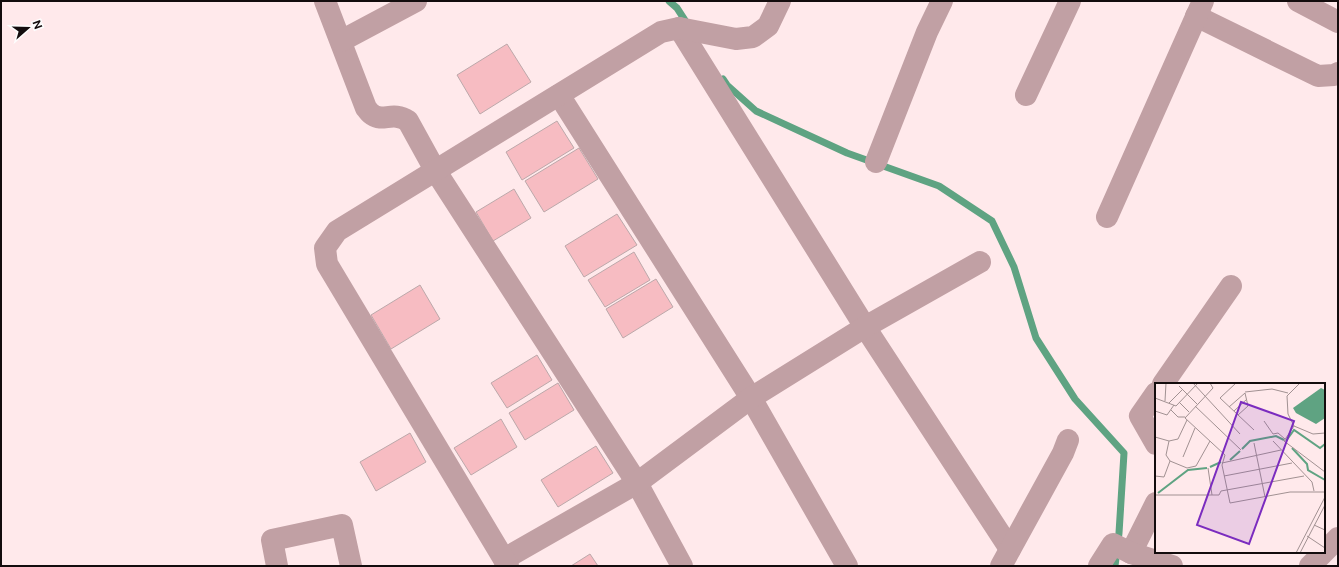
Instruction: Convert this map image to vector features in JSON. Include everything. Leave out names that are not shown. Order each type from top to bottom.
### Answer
[{"type":"street","points":[[325,1],[366,108],[373,115],[382,118],[401,116],[408,121],[435,170],[637,483],[682,566]]},
{"type":"street","points":[[341,41],[416,1]]},
{"type":"street","points":[[780,1],[768,26],[753,37],[736,38],[680,28],[661,32],[337,231],[325,248],[327,264],[506,563],[637,483],[751,398],[865,327],[980,262]]},
{"type":"street","points":[[876,162],[927,32],[942,1]]},
{"type":"street","points":[[1026,94],[1070,1]]},
{"type":"street","points":[[1298,1],[1338,22]]},
{"type":"street","points":[[1108,217],[1199,9],[1318,76],[1338,74]]},
{"type":"street","points":[[680,28],[1006,558]]},
{"type":"street","points":[[559,95],[751,398],[847,566]]},
{"type":"street","points":[[1164,383],[1231,286]]},
{"type":"street","points":[[1155,394],[1140,416],[1155,442]]},
{"type":"street","points":[[1006,558],[1063,453],[1068,440]]},
{"type":"street","points":[[1099,566],[1122,549],[1155,504]]},
{"type":"street","points":[[277,566],[272,540],[342,525],[351,566]]},
{"type":"street","points":[[1325,551],[1338,538]]},
{"type":"street","points":[[1122,549],[1172,566]]},
{"type":"street","points":[[1310,566],[1323,553]]},
{"type":"building","points":[[507,44],[531,82],[480,114],[457,75]]},
{"type":"building","points":[[557,121],[574,148],[522,180],[506,152]]},
{"type":"building","points":[[579,148],[598,179],[544,212],[525,181]]},
{"type":"building","points":[[514,189],[531,218],[493,241],[476,212]]},
{"type":"building","points":[[617,214],[637,245],[584,277],[565,246]]},
{"type":"building","points":[[634,252],[650,280],[605,307],[588,280]]},
{"type":"building","points":[[656,279],[673,307],[623,338],[606,309]]},
{"type":"building","points":[[420,285],[440,319],[391,349],[371,315]]},
{"type":"building","points":[[537,355],[552,380],[507,408],[491,383]]},
{"type":"building","points":[[558,383],[574,410],[525,440],[509,413]]},
{"type":"building","points":[[501,419],[517,447],[471,475],[454,448]]},
{"type":"building","points":[[410,433],[426,462],[376,491],[360,462]]},
{"type":"building","points":[[596,446],[613,473],[558,507],[541,480]]},
{"type":"building","points":[[590,554],[598,566],[571,566]]},
{"type":"waterway","points":[[669,1],[677,8],[688,25]]},
{"type":"waterway","points":[[723,79],[727,85],[756,111],[847,153],[939,186],[992,221],[1014,267],[1036,338],[1075,399],[1124,453],[1119,533],[1115,566]]}]
